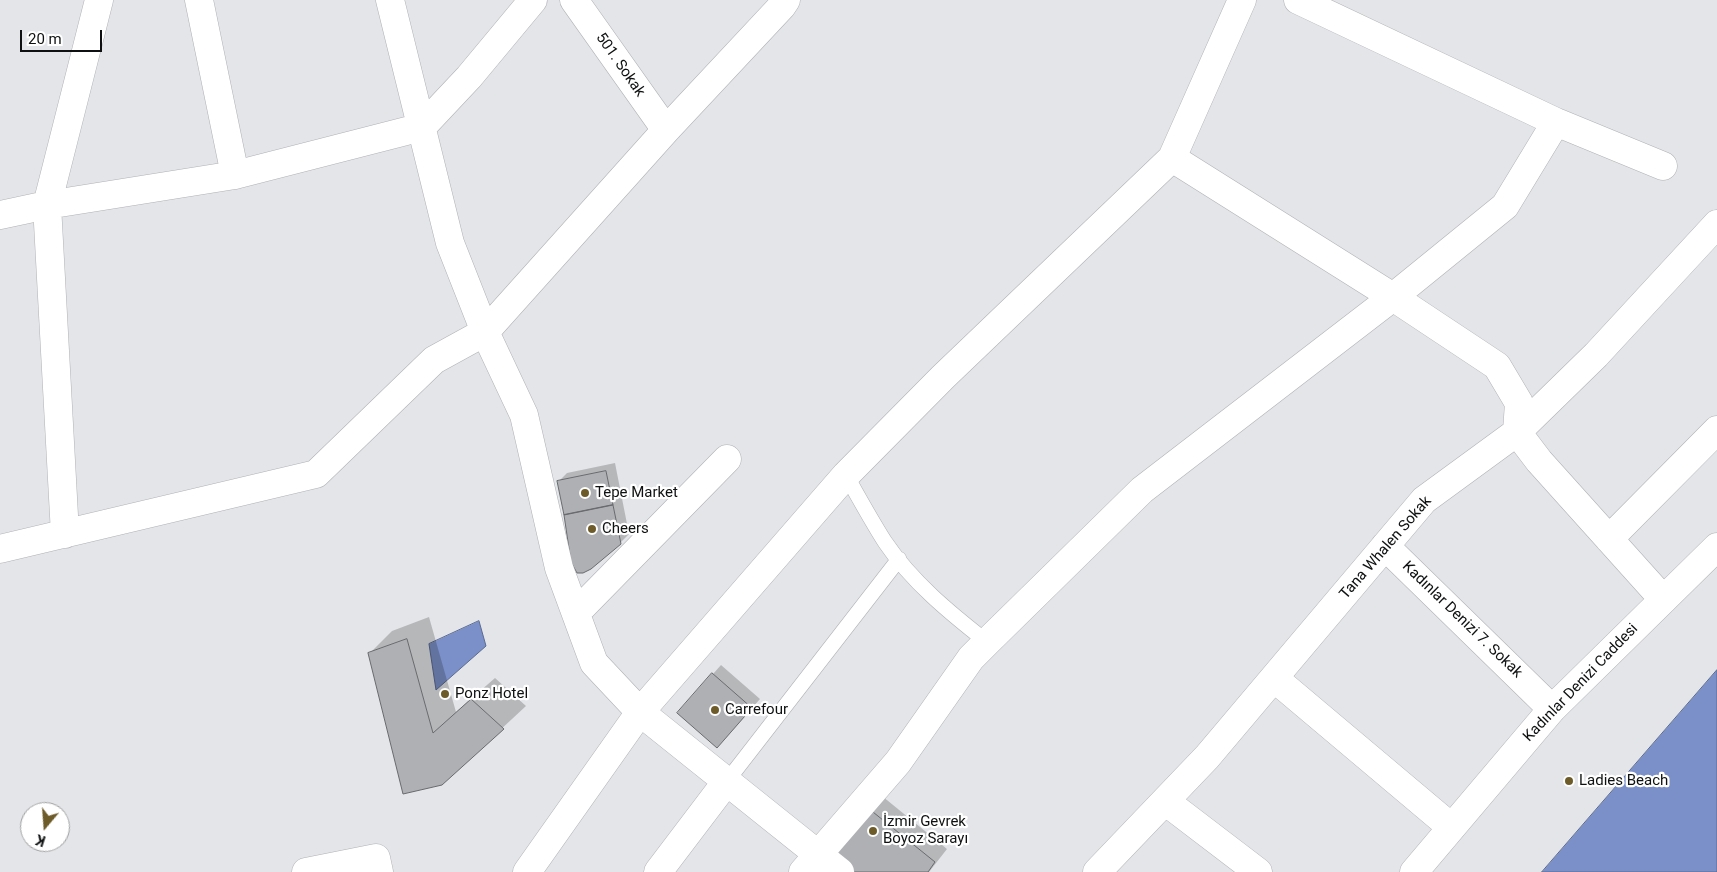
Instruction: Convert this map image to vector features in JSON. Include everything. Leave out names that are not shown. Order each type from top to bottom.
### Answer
[{"type":"street","points":[[65,534],[47,204],[99,0]]},
{"type":"street","points":[[199,0],[235,175]]},
{"type":"street","points":[[390,0],[450,242],[485,332],[524,415],[559,568],[594,663],[640,712],[727,782],[810,863],[840,872]]},
{"type":"street","points":[[0,215],[47,204],[235,175],[422,127],[469,77],[533,0]]},
{"type":"street","name":"501. Sokak","points":[[574,0],[666,130]]},
{"type":"street","points":[[527,872],[640,712],[846,475],[943,376],[1172,158],[1242,0]]},
{"type":"street","points":[[1298,0],[1556,122],[1663,166]]},
{"type":"street","points":[[0,550],[316,474],[434,360],[485,332],[782,2]]},
{"type":"street","points":[[810,863],[898,762],[971,658],[987,642],[1142,490],[1393,297],[1505,206],[1556,122]]},
{"type":"street","points":[[1172,158],[1393,297],[1497,366],[1519,403],[1517,432],[1539,461],[1663,599]]},
{"type":"street","name":"Tana Whalen Sokak","points":[[1097,872],[1207,757],[1424,500],[1517,432],[1596,355],[1717,224]]},
{"type":"street","points":[[1608,539],[1717,430]]},
{"type":"street","points":[[576,613],[727,459]]},
{"type":"street","name":"Kadınlar Denizi 7. Sokak","points":[[1385,546],[1545,702]]},
{"type":"street","name":"Kadınlar Denizi Caddesi","points":[[1414,872],[1445,822],[1545,702],[1663,599],[1717,547]]},
{"type":"street","points":[[1274,678],[1445,822]]},
{"type":"street","points":[[658,872],[727,782]]},
{"type":"street","points":[[1165,801],[1258,872]]},
{"type":"street","points":[[306,872],[376,858],[379,872]]},
{"type":"lane","points":[[846,475],[886,543],[899,559],[952,614],[987,642]]},
{"type":"lane","points":[[727,782],[899,559]]},
{"type":"water","points":[[479,621],[486,646],[436,690],[429,644]]},
{"type":"water","points":[[1717,670],[1717,872],[1542,872]]},
{"type":"building","name":"Tepe Market","points":[[606,471],[613,505],[564,515],[557,481]]},
{"type":"building","name":"Cheers","points":[[613,505],[621,544],[591,569],[583,573],[577,573],[571,562],[564,515]]},
{"type":"building","points":[[407,639],[433,733],[471,699],[504,729],[442,785],[403,794],[368,653]]},
{"type":"building","name":"Carrefour","points":[[712,673],[752,708],[717,748],[677,713]]},
{"type":"building","name":"İzmir Gevrek Boyoz Sarayı","points":[[868,808],[935,862],[928,872],[854,872],[831,853]]},
{"type":"place","name":"Tepe Market","points":[[585,493]]},
{"type":"place","name":"Cheers","points":[[592,529]]},
{"type":"place","name":"Ponz Hotel","points":[[445,694]]},
{"type":"place","name":"Carrefour","points":[[715,710]]},
{"type":"place","name":"Ladies Beach","points":[[1569,781]]},
{"type":"place","name":"İzmir Gevrek Boyoz Sarayı","points":[[873,831]]}]
